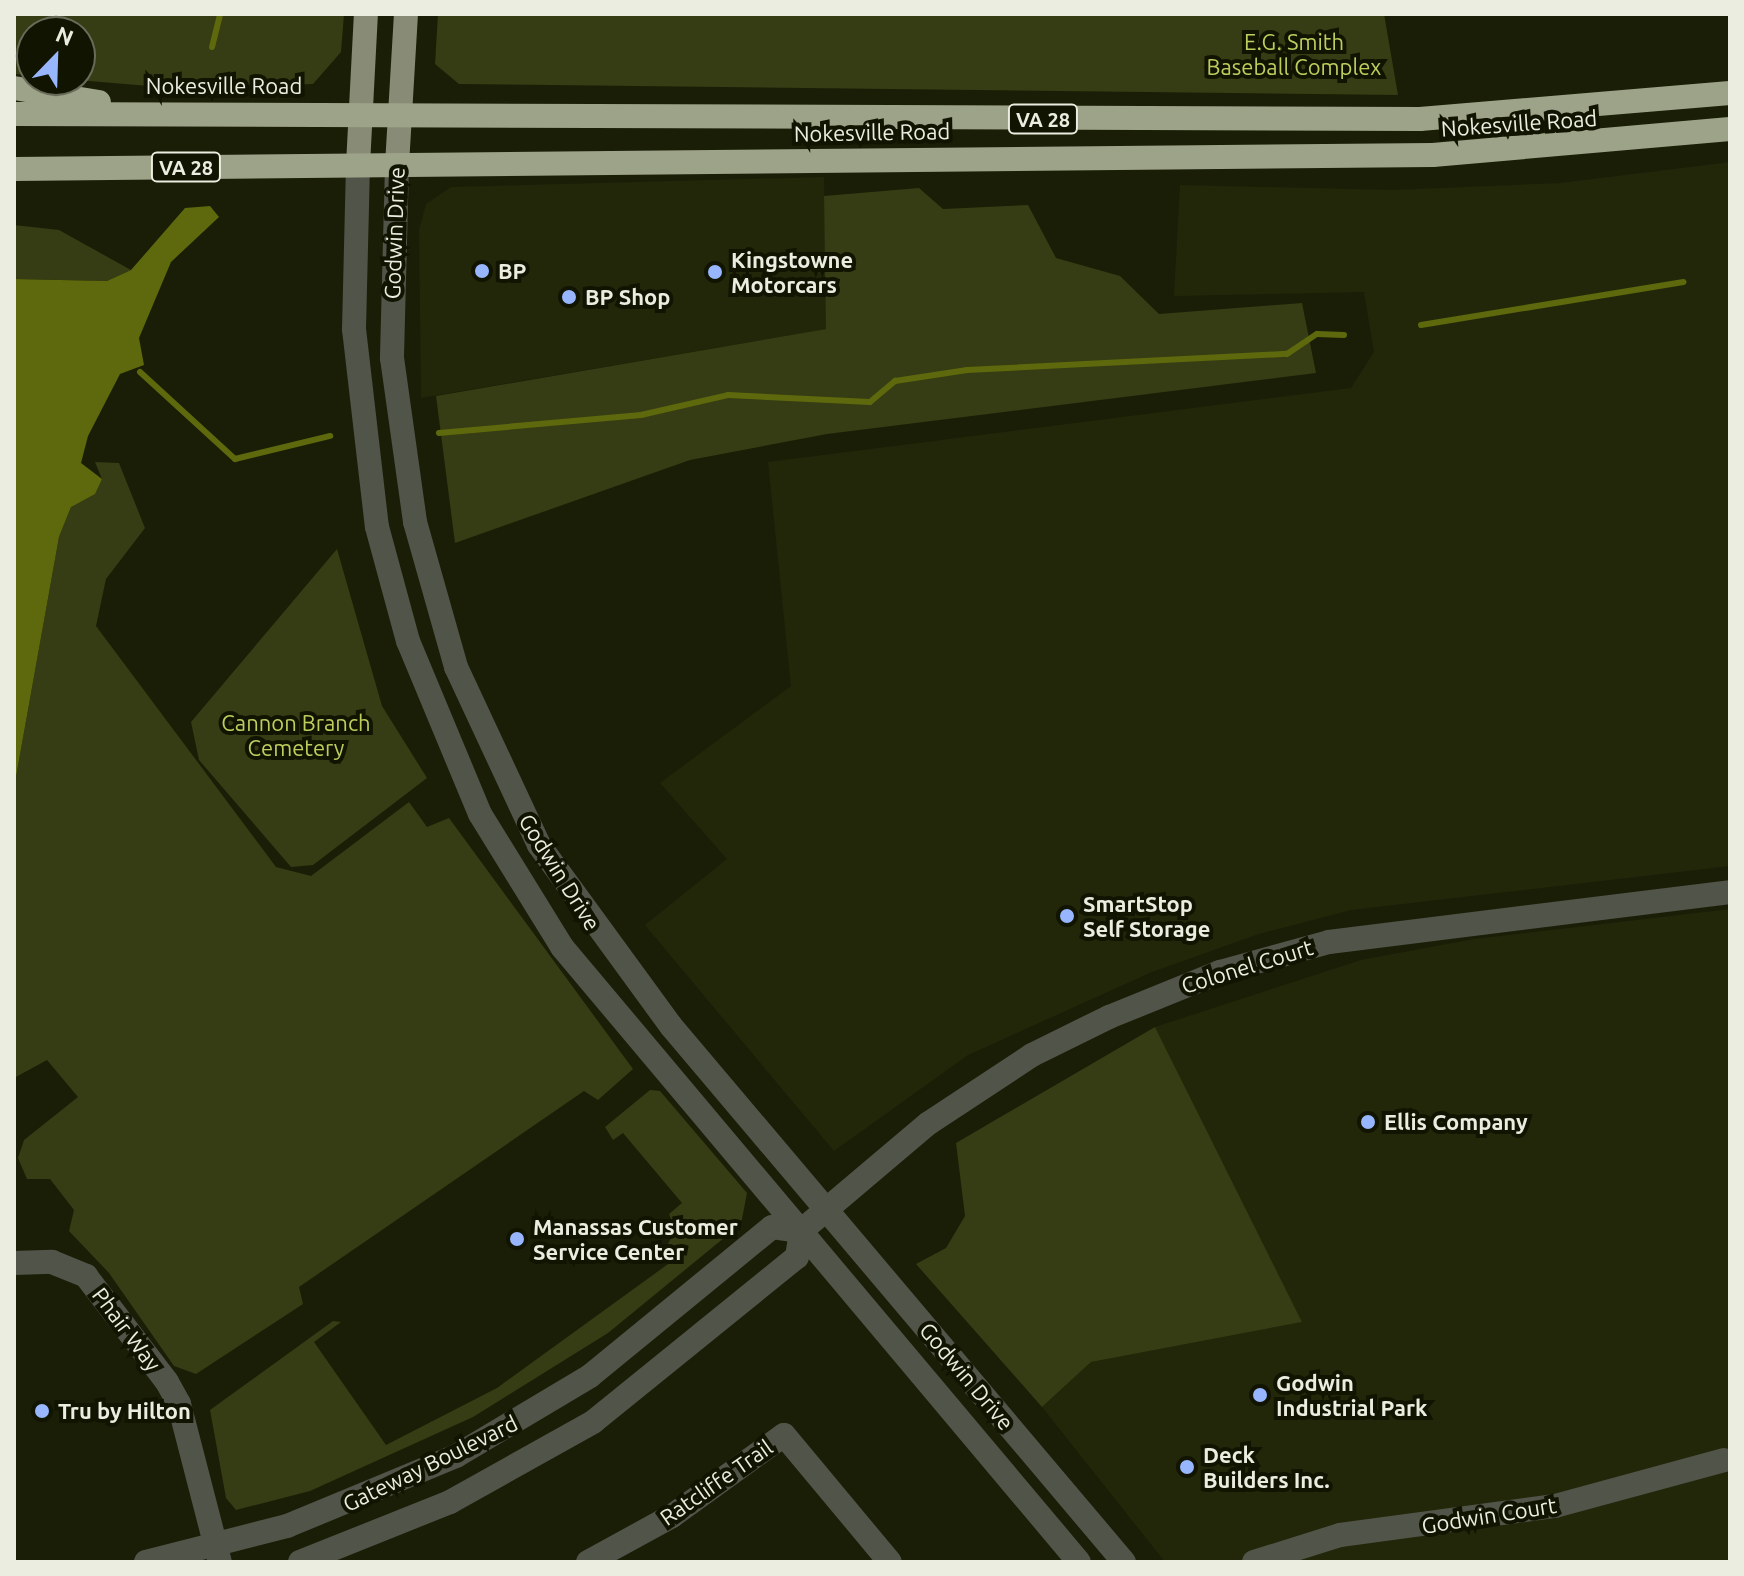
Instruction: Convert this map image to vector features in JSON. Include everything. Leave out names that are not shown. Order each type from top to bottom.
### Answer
[{"type":"highway","points":[[14,88],[156,112]]},
{"type":"highway","name":"Nokesville Road","points":[[14,114],[361,111],[1420,119],[1730,93]]},
{"type":"highway","name":"Nokesville Road","points":[[14,169],[1433,155],[1730,129]]},
{"type":"main road","name":"Godwin Drive","points":[[358,165],[366,14]]},
{"type":"main road","name":"Godwin Drive","points":[[397,165],[406,14]]},
{"type":"street","name":"Godwin Drive","points":[[358,165],[353,321],[367,469],[404,627],[450,755],[562,947],[1079,1562]]},
{"type":"street","name":"Godwin Drive","points":[[397,165],[391,287],[399,432],[431,590],[484,737],[539,845],[598,933],[1124,1562]]},
{"type":"street","points":[[450,755],[484,737]]},
{"type":"street","name":"Colonel Court","points":[[827,1209],[998,1075],[1109,1017],[1220,972],[1361,936],[1730,892]]},
{"type":"street","name":"Gateway Boulevard","points":[[300,1562],[450,1502],[593,1422],[797,1257],[801,1231],[827,1209]]},
{"type":"street","name":"Gateway Boulevard","points":[[146,1562],[217,1554],[364,1498],[456,1456],[590,1376],[772,1227],[801,1231]]},
{"type":"street","name":"Phair Way","points":[[14,1263],[52,1262],[86,1276],[167,1382],[179,1404],[217,1554]]},
{"type":"street","name":"Ratcliffe Trail","points":[[588,1562],[672,1516],[784,1435],[890,1562]]},
{"type":"street","name":"Godwin Court","points":[[1254,1562],[1340,1535],[1555,1506],[1724,1460]]},
{"type":"shaded area","points":[[1730,162],[1730,866],[1351,910],[1259,934],[1152,972],[968,1055],[834,1151],[645,925],[727,859],[660,783],[791,686],[768,462],[1351,388],[1374,352],[1364,292],[1174,296],[1180,185],[1392,190],[1561,183]]},
{"type":"shaded area","points":[[824,177],[827,329],[421,398],[419,230],[426,204],[451,187]]},
{"type":"shaded area","points":[[210,206],[219,217],[171,262],[139,338],[144,365],[120,374],[88,436],[81,463],[102,479],[95,494],[71,507],[59,537],[14,788],[14,279],[107,281],[131,270],[185,208]]},
{"type":"shaded area","points":[[1730,909],[1730,1562],[1165,1562],[1042,1407],[1091,1362],[1302,1322],[1155,1027],[1361,960],[1474,939]]},
{"type":"green space","points":[[14,14],[344,14],[341,52],[313,84],[173,88],[96,82],[96,16],[16,16],[14,74]]},
{"type":"green space","name":"E.G. Smith Baseball Complex","points":[[438,14],[1384,14],[1398,95],[459,84],[435,64]]},
{"type":"green space","points":[[919,188],[943,209],[1028,205],[1056,258],[1120,276],[1159,314],[1302,303],[1316,373],[827,434],[690,460],[455,543],[436,396],[826,329],[824,196]]},
{"type":"green space","points":[[14,225],[59,230],[131,270],[107,281],[14,279]]},
{"type":"green space","points":[[95,462],[119,463],[145,528],[106,579],[96,626],[276,867],[311,876],[409,802],[427,827],[449,818],[633,1069],[598,1100],[584,1091],[299,1287],[303,1304],[196,1374],[174,1366],[109,1273],[69,1231],[74,1210],[50,1179],[27,1179],[18,1158],[24,1140],[78,1097],[47,1060],[14,1078],[14,788],[59,537],[71,507],[102,479]]},
{"type":"green space","name":"Cannon Branch Cemetery","points":[[337,549],[382,706],[427,778],[313,865],[291,867],[199,760],[191,722]]},
{"type":"green space","points":[[1155,1027],[1302,1322],[1091,1362],[1042,1407],[916,1264],[946,1248],[965,1216],[956,1143]]},
{"type":"green space","points":[[650,1090],[660,1091],[747,1193],[741,1224],[608,1333],[473,1417],[310,1491],[236,1510],[226,1498],[210,1410],[333,1321],[341,1322],[314,1342],[386,1445],[497,1388],[675,1259],[666,1248],[675,1230],[669,1214],[682,1203],[623,1133],[613,1140],[605,1127]]},
{"type":"waterway","points":[[212,47],[220,14]]},
{"type":"waterway","points":[[1421,325],[1684,282]]},
{"type":"waterway","points":[[439,433],[641,415],[728,395],[870,402],[895,381],[967,370],[1287,354],[1317,334],[1344,335]]},
{"type":"waterway","points":[[140,372],[235,459],[330,436]]},
{"type":"place","name":"BP","points":[[482,271]]},
{"type":"place","name":"Kingstowne Motorcars","points":[[715,272]]},
{"type":"place","name":"BP Shop","points":[[569,297]]},
{"type":"place","name":"SmartStop Self Storage","points":[[1067,916]]},
{"type":"place","name":"Ellis Company","points":[[1368,1122]]},
{"type":"place","name":"Manassas Customer Service Center","points":[[517,1239]]},
{"type":"place","name":"Godwin Industrial Park","points":[[1260,1395]]},
{"type":"place","name":"Tru by Hilton","points":[[42,1411]]},
{"type":"place","name":"Deck Builders Inc.","points":[[1187,1467]]}]
